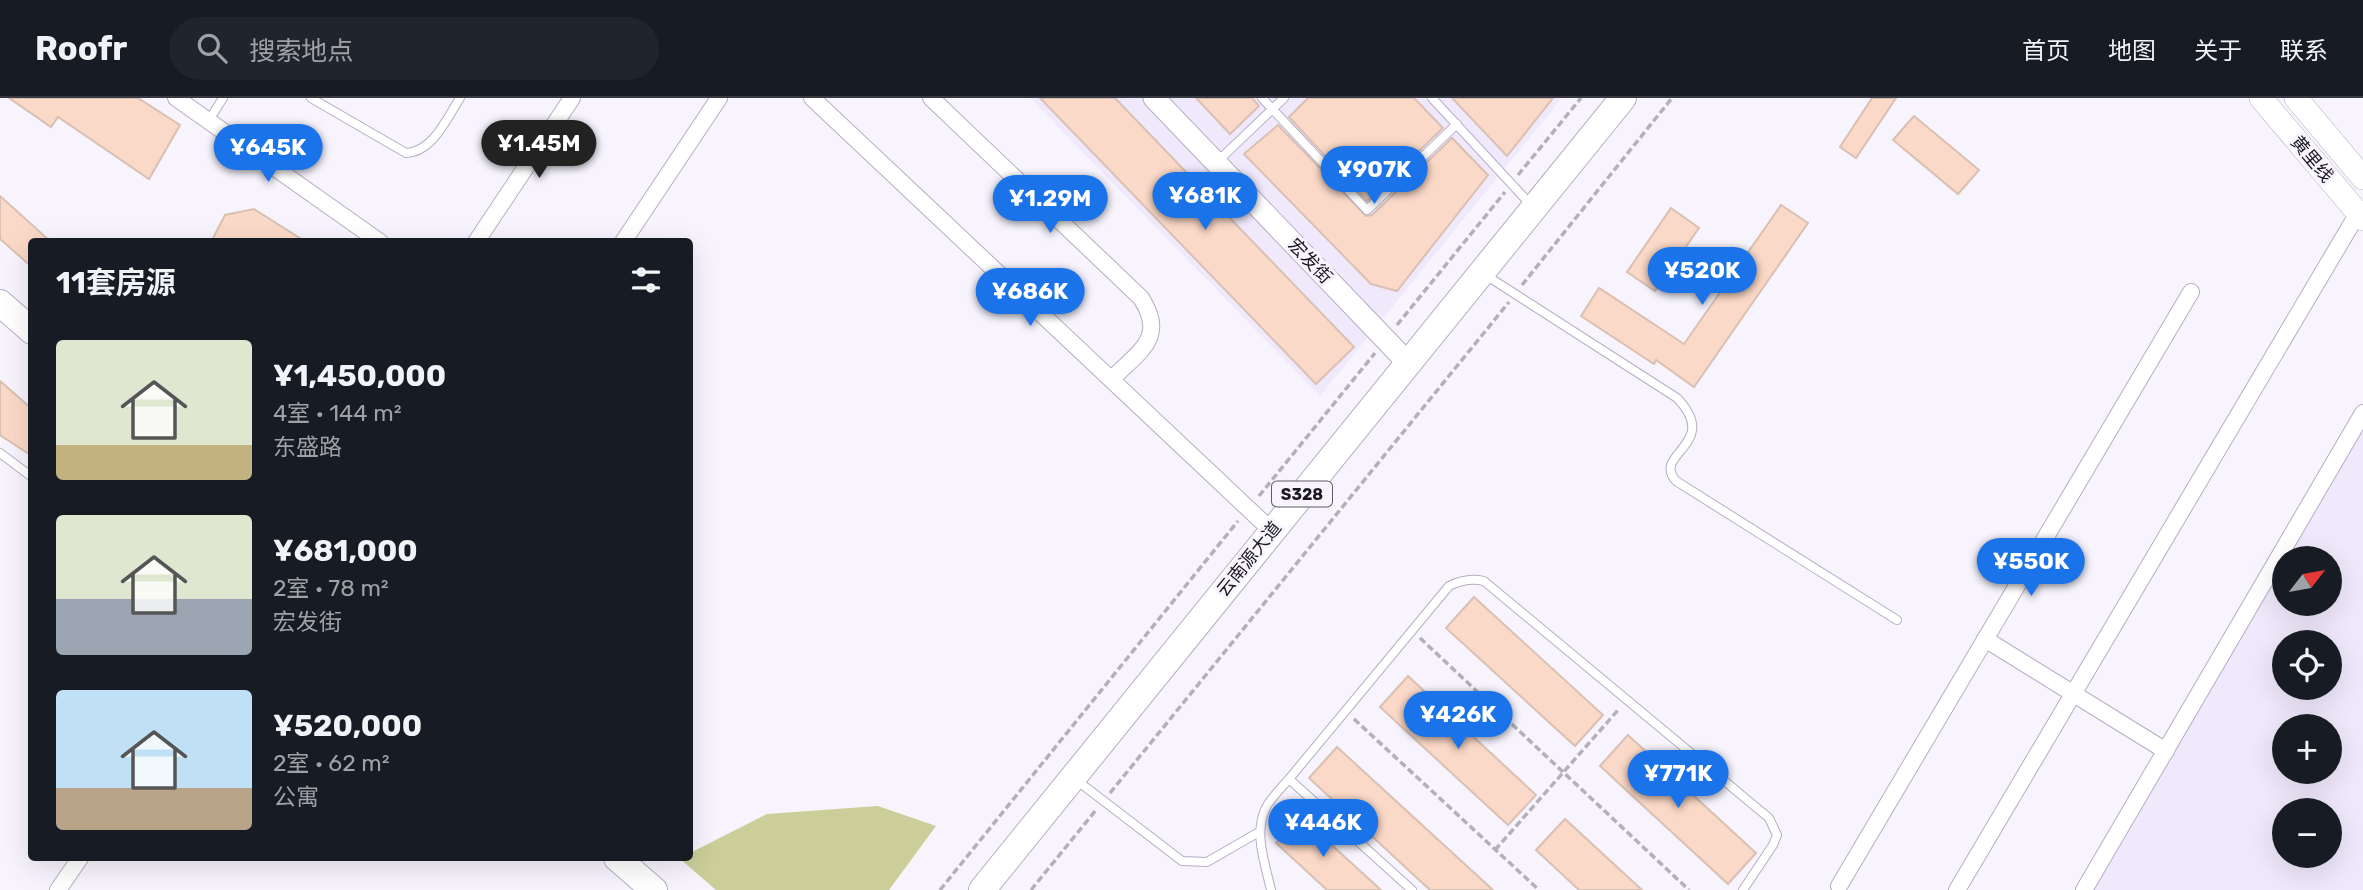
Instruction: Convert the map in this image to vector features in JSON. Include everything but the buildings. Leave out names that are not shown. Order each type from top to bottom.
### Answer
[{"type":"main road","name":"云南源大道","points":[[982,890],[1623,98]]},
{"type":"main road","name":"黄里线","points":[[2261,98],[2360,216]]},
{"type":"main road","name":"黄里线","points":[[2296,98],[2363,177]]},
{"type":"main road","points":[[0,303],[28,328]]},
{"type":"main road","points":[[620,861],[654,890]]},
{"type":"street","points":[[176,98],[374,238]]},
{"type":"street","points":[[479,238],[572,98]]},
{"type":"street","points":[[626,238],[719,98]]},
{"type":"street","points":[[812,98],[1272,531]]},
{"type":"street","points":[[931,98],[1141,298],[1150,311],[1153,326],[1150,339],[1111,379]]},
{"type":"street","name":"宏发街","points":[[1154,98],[1408,363]]},
{"type":"street","points":[[1957,890],[2360,216]]},
{"type":"street","points":[[1839,886],[2191,292]]},
{"type":"street","points":[[2084,890],[2363,413]]},
{"type":"street","points":[[1985,639],[2166,751]]},
{"type":"street","points":[[58,890],[78,861]]},
{"type":"lane","points":[[209,120],[223,98]]},
{"type":"lane","points":[[311,98],[406,153],[421,149],[429,143],[460,98]]},
{"type":"lane","points":[[1262,98],[1367,210],[1457,124]]},
{"type":"lane","points":[[1216,163],[1284,98]]},
{"type":"lane","points":[[1432,98],[1534,208]]},
{"type":"lane","points":[[1481,273],[1677,398],[1685,406],[1692,418],[1693,429],[1670,466],[1669,472],[1676,481],[1897,620]]},
{"type":"lane","points":[[0,453],[28,474]]},
{"type":"lane","points":[[1271,890],[1259,832],[1269,803],[1449,586],[1461,580],[1475,579],[1484,581],[1762,813],[1774,826],[1777,835],[1773,845],[1743,890]]},
{"type":"lane","points":[[1073,777],[1182,861],[1207,862],[1259,832]]},
{"type":"lane","points":[[1289,779],[1412,890]]},
{"type":"path","points":[[940,890],[1581,98]]},
{"type":"path","points":[[1031,890],[1672,98]]},
{"type":"path","points":[[1411,630],[1689,890]]},
{"type":"path","points":[[1495,850],[1627,700]]},
{"type":"path","points":[[1345,710],[1539,890]]},
{"type":"shaded area","points":[[1030,98],[1562,98],[1320,396]]},
{"type":"shaded area","points":[[2363,429],[2363,890],[2079,890],[2272,577],[2272,616],[2342,616],[2342,546],[2291,546]]},
{"type":"green space","points":[[878,806],[936,826],[889,890],[716,890],[682,861],[693,861],[693,851],[767,814]]}]
